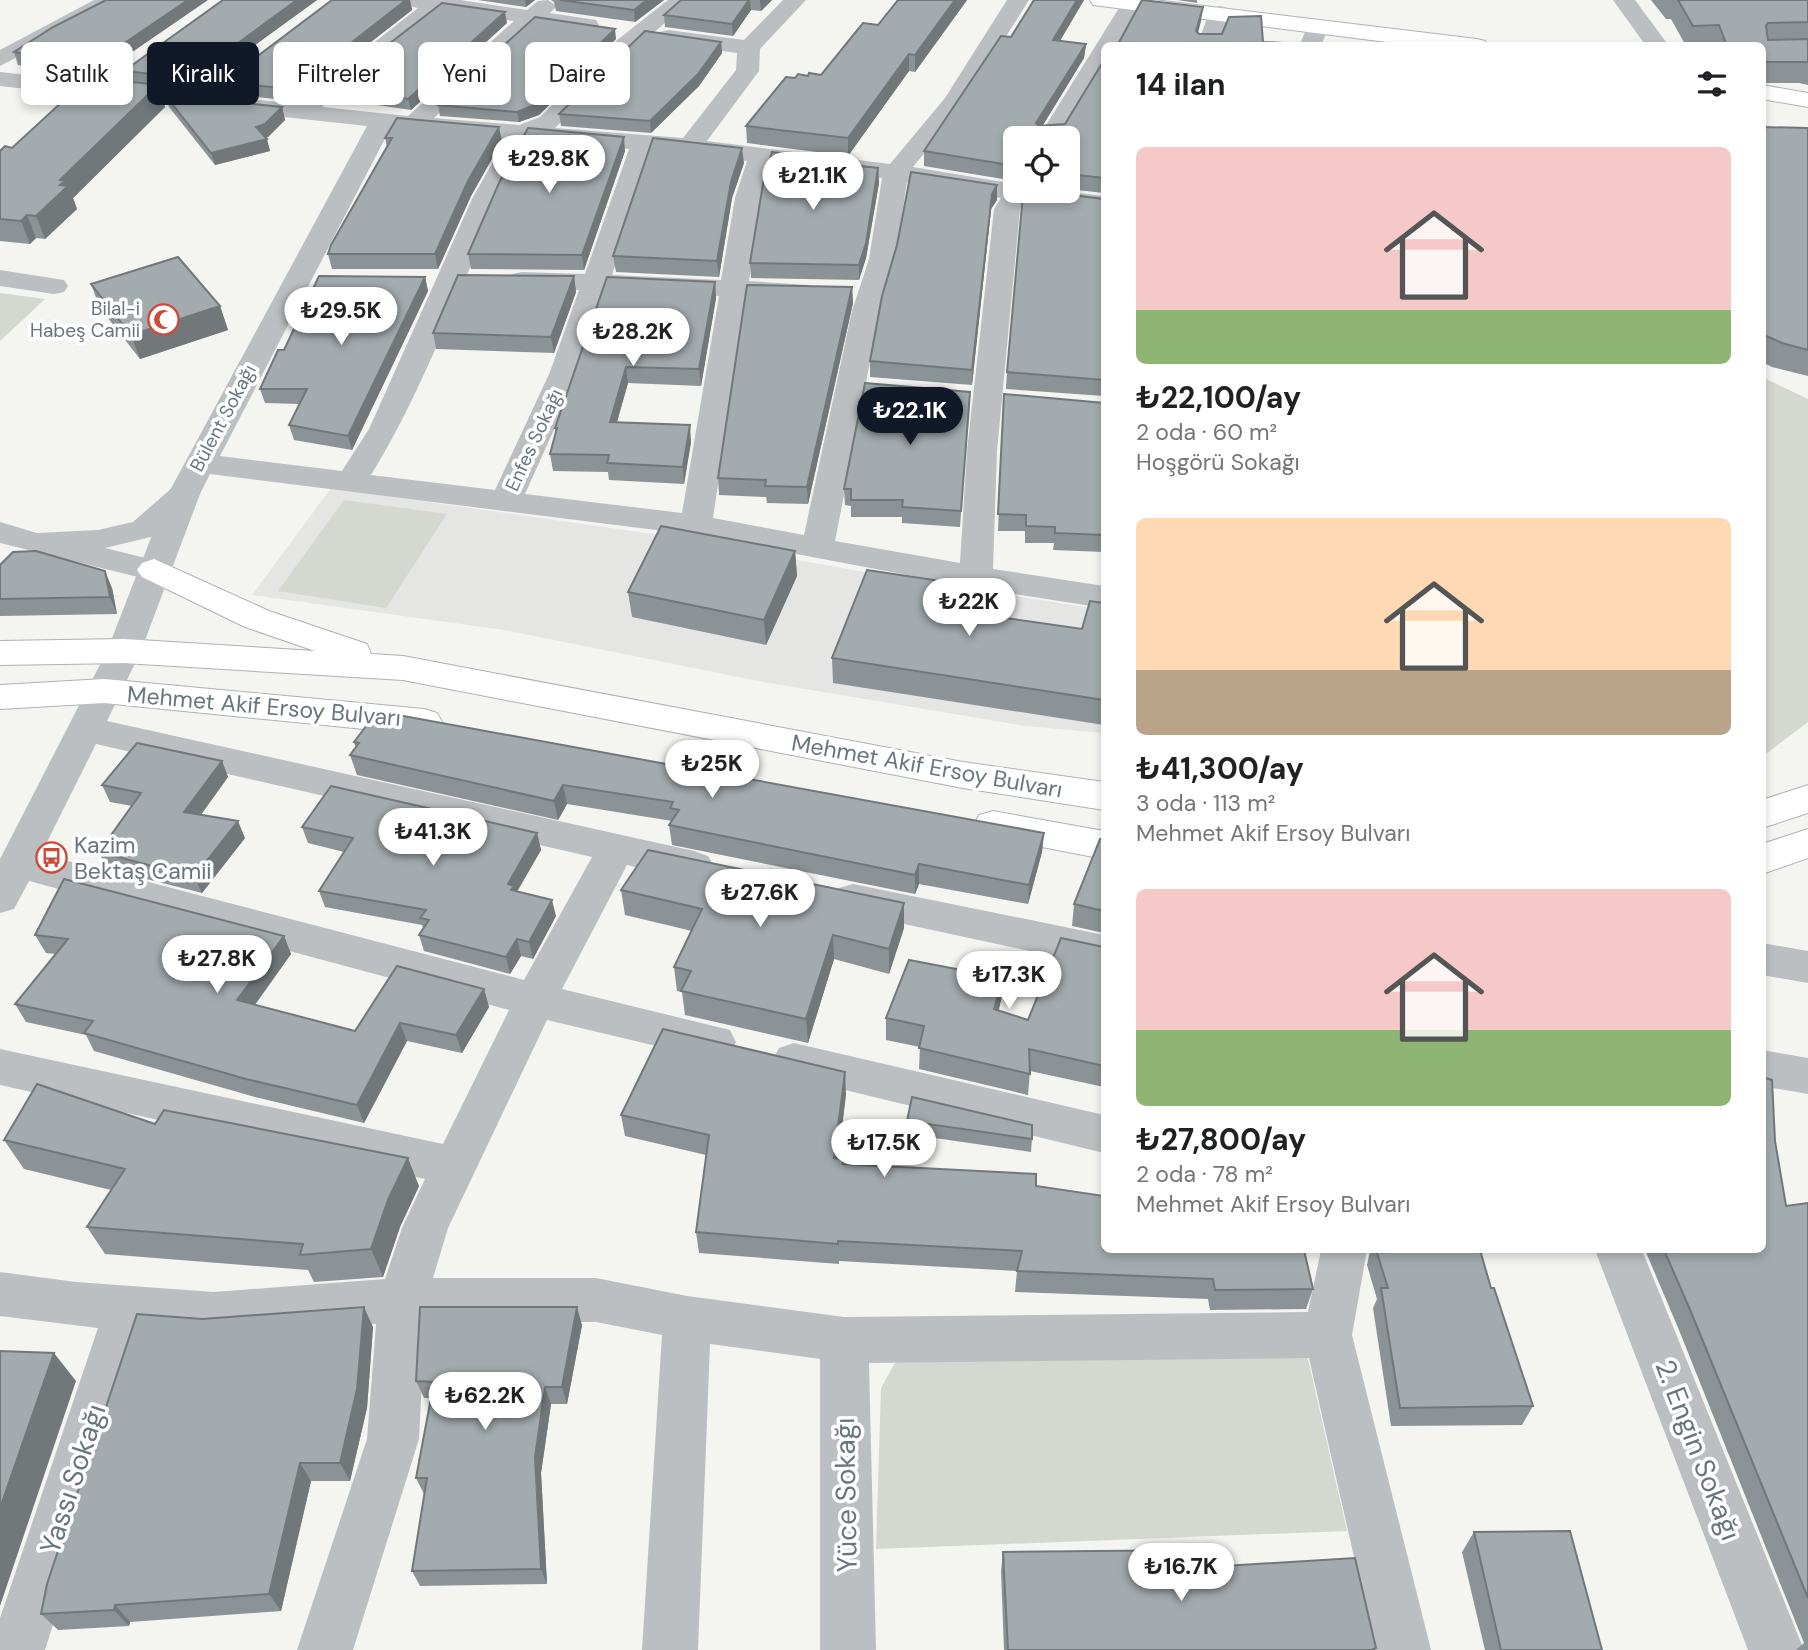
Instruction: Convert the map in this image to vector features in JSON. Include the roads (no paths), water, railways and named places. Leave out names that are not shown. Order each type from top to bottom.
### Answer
[{"type":"main road","points":[[1101,0],[1226,10],[1314,36],[1412,42]]},
{"type":"main road","points":[[1766,94],[1808,100]]},
{"type":"main road","points":[[154,570],[257,619],[403,668]]},
{"type":"main road","name":"Mehmet Akif Ersoy Bulvarı","points":[[0,653],[124,651],[403,668],[963,775],[1101,796]]},
{"type":"main road","name":"Mehmet Akif Ersoy Bulvarı","points":[[0,697],[104,691],[404,719],[459,728]]},
{"type":"main road","points":[[1766,813],[1808,799]]},
{"type":"main road","name":"Mehmet Akif Ersoy Bulvarı","points":[[960,819],[1101,844]]},
{"type":"main road","points":[[1766,858],[1808,844]]},
{"type":"street","points":[[0,59],[110,0]]},
{"type":"street","points":[[410,0],[446,2],[641,34],[749,48]]},
{"type":"street","points":[[414,124],[531,17],[555,0]]},
{"type":"street","points":[[351,481],[474,279],[486,197],[521,133],[549,122],[624,46],[681,0]]},
{"type":"street","points":[[690,146],[747,71],[749,48],[794,0]]},
{"type":"street","points":[[421,281],[597,281],[849,292],[882,259],[896,172],[954,102],[1018,0]]},
{"type":"street","points":[[1625,1],[1650,0]]},
{"type":"street","points":[[1625,1],[1655,42]]},
{"type":"street","points":[[300,113],[424,13],[446,2]]},
{"type":"street","points":[[1110,42],[1132,4]]},
{"type":"street","points":[[1210,42],[1226,10]]},
{"type":"street","points":[[1057,126],[1101,56]]},
{"type":"street","points":[[0,79],[21,81]]},
{"type":"street","points":[[232,105],[414,124],[690,146],[896,172],[1003,190]]},
{"type":"street","name":"Bülent Sokağı","points":[[9,881],[124,651],[184,494],[310,279],[382,121]]},
{"type":"street","name":"Enfes Sokağı","points":[[506,501],[565,373],[644,142]]},
{"type":"street","points":[[696,525],[748,198],[761,155]]},
{"type":"street","points":[[1080,201],[1101,204]]},
{"type":"street","points":[[976,577],[982,451],[1007,209],[1011,203]]},
{"type":"street","points":[[0,278],[54,286]]},
{"type":"street","points":[[818,546],[865,388],[849,292]]},
{"type":"street","points":[[200,463],[696,525],[976,577],[1101,597]]},
{"type":"street","points":[[36,543],[98,540],[144,529],[184,494]]},
{"type":"street","points":[[0,532],[154,570]]},
{"type":"street","points":[[86,729],[615,850],[723,872]]},
{"type":"street","points":[[325,1650],[393,1439],[402,1300],[425,1228],[536,1000],[615,850]]},
{"type":"street","points":[[9,881],[536,1000],[1101,1133]]},
{"type":"street","points":[[819,892],[1101,950]]},
{"type":"street","points":[[1766,960],[1808,967]]},
{"type":"street","points":[[0,1067],[454,1166]]},
{"type":"street","points":[[1766,1069],[1808,1076]]},
{"type":"street","points":[[1343,1253],[1328,1335],[1403,1650]]},
{"type":"street","name":"2. Engin Sokağı","points":[[1620,1253],[1776,1650]]},
{"type":"street","points":[[0,1294],[129,1309],[214,1314],[402,1300],[596,1300],[687,1318],[844,1340],[1328,1335]]},
{"type":"street","name":"Yassı Sokağı","points":[[17,1650],[129,1309]]},
{"type":"street","points":[[670,1650],[687,1318]]},
{"type":"street","name":"Yüce Sokağı","points":[[844,1340],[848,1650]]},
{"type":"place","name":"Bilal-i Habeş Camii","points":[[163,319]]},
{"type":"place","name":"Kazim Bektaş Camii","points":[[51,858]]}]
